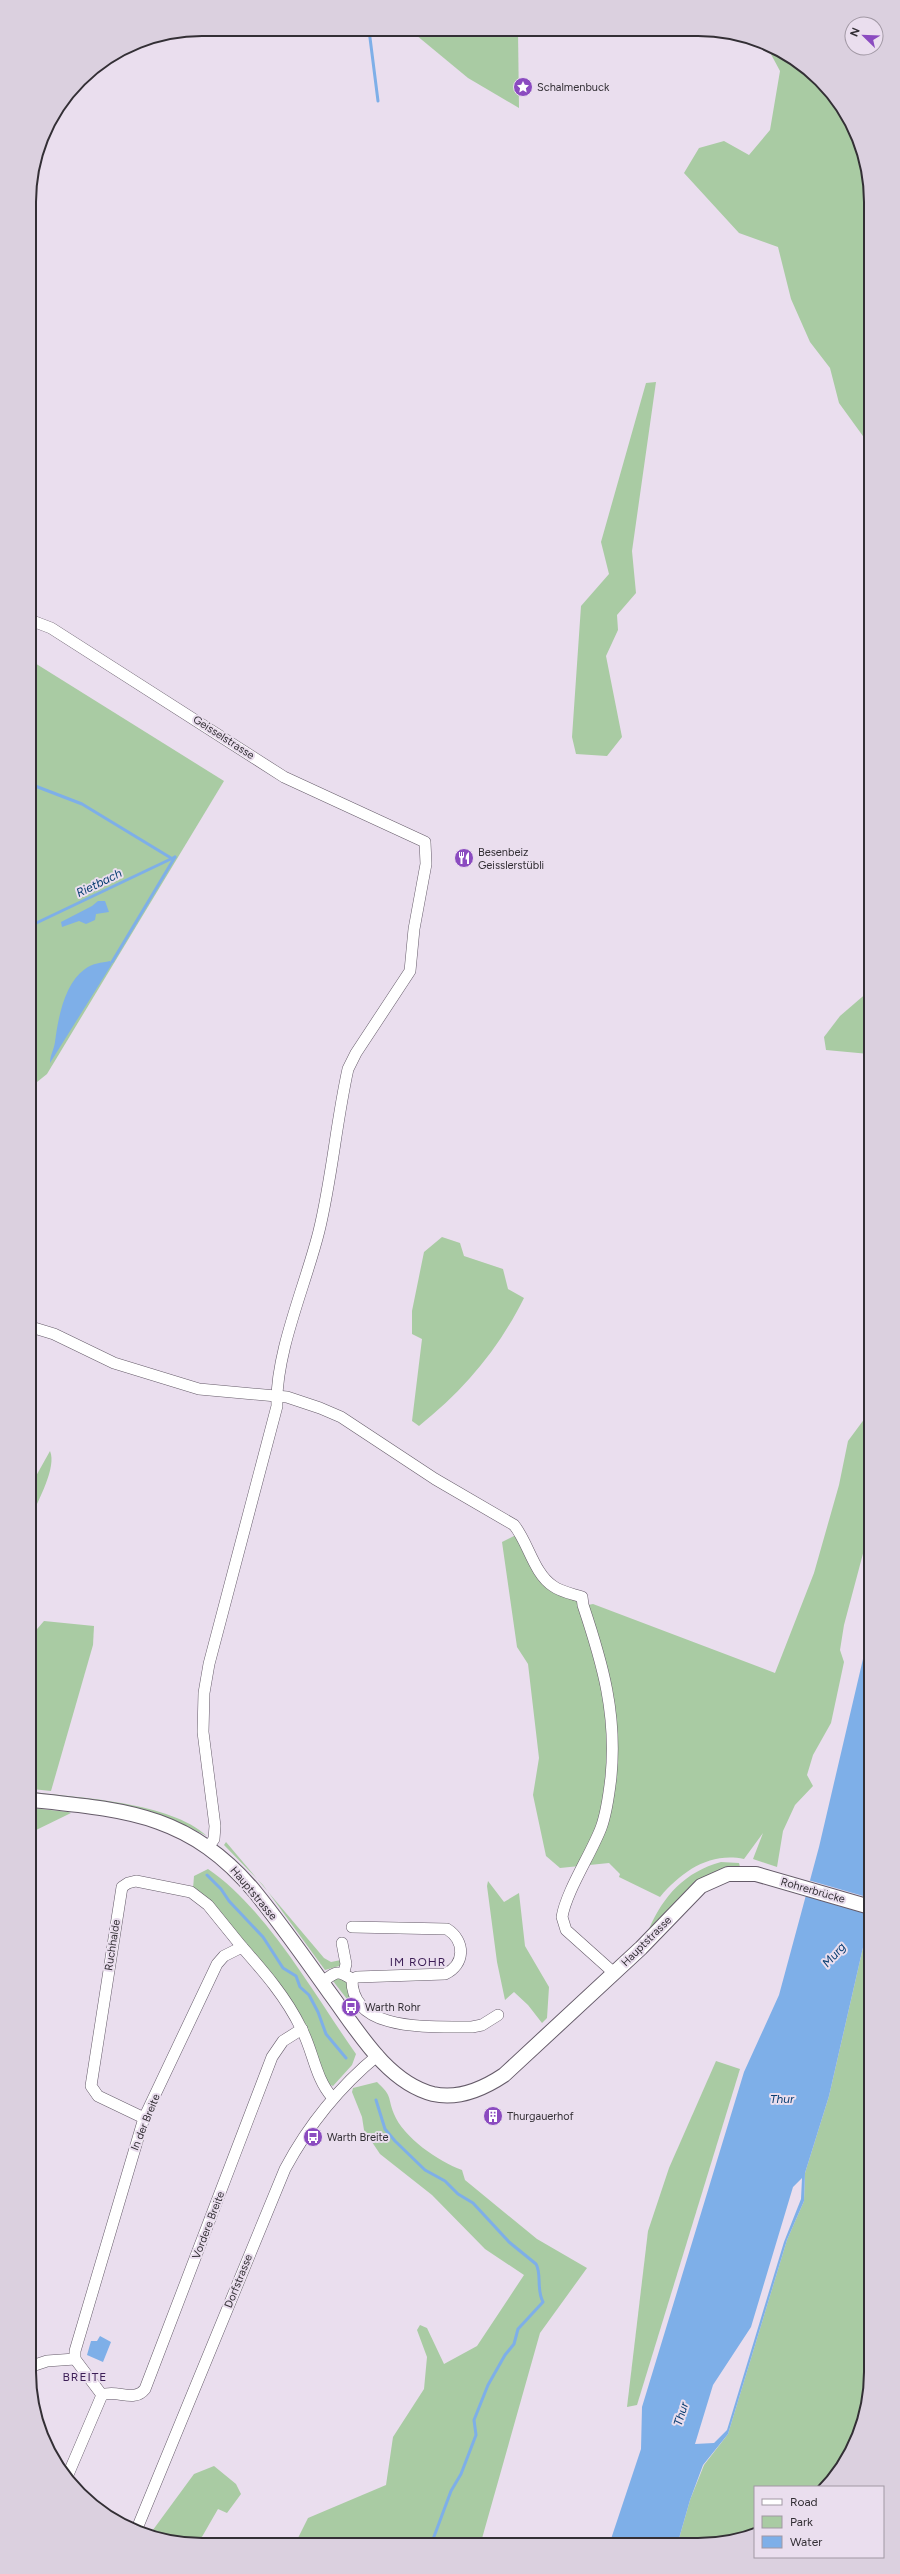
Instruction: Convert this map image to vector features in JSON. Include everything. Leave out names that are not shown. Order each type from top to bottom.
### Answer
[{"type":"main road","name":"Hauptstrasse","points":[[36,1800],[102,1808],[141,1816],[172,1826],[209,1846],[241,1874],[378,2055],[401,2078],[423,2090],[440,2095],[467,2093],[481,2089],[504,2075],[614,1973],[701,1886],[719,1877],[737,1873],[756,1874]]},
{"type":"main road","name":"Rohrerbrücke","points":[[756,1874],[864,1905]]},
{"type":"street","name":"Geisselstrasse","points":[[36,622],[51,628],[284,777],[425,842],[426,864],[414,929],[410,971],[356,1053],[348,1069],[319,1231],[283,1356],[276,1396]]},
{"type":"street","points":[[36,1329],[54,1334],[114,1363],[199,1389],[276,1396],[296,1400],[341,1417],[435,1480],[506,1519],[523,1537],[547,1582],[562,1590],[582,1597],[582,1605],[602,1662],[610,1697],[613,1732],[613,1758],[606,1809],[601,1827],[562,1917],[566,1930],[614,1973]]},
{"type":"street","points":[[209,1846],[214,1839],[215,1826],[203,1732],[204,1693],[209,1664],[277,1406],[276,1396]]},
{"type":"street","name":"Ruchhalde","points":[[144,2118],[98,2096],[91,2086],[122,1887],[128,1883],[136,1881],[191,1892],[208,1905],[242,1947]]},
{"type":"street","points":[[322,1982],[333,1974],[357,1977],[445,1974],[456,1967],[462,1953],[458,1939],[447,1929],[352,1927]]},
{"type":"street","points":[[342,1943],[348,1976],[355,1997],[375,2016],[398,2024],[472,2027],[482,2025],[498,2015]]},
{"type":"street","points":[[242,1947],[290,2005],[302,2029],[321,2082],[332,2097]]},
{"type":"street","name":"In der Breite","points":[[75,2359],[76,2342],[144,2118],[217,1964],[224,1956],[242,1947]]},
{"type":"street","name":"Vordere Breite","points":[[102,2395],[109,2393],[135,2395],[145,2389],[272,2057],[283,2041],[302,2029]]},
{"type":"street","name":"Dorfstrasse","points":[[138,2525],[278,2184],[301,2138],[332,2097],[378,2055]]},
{"type":"street","points":[[36,2365],[47,2361],[75,2359],[102,2395],[69,2471]]},
{"type":"green space","points":[[417,36],[518,36],[519,108],[468,78]]},
{"type":"green space","points":[[770,52],[799,70],[823,92],[847,128],[861,169],[864,191],[864,437],[839,403],[830,368],[810,342],[791,299],[778,247],[739,233],[684,173],[699,148],[724,141],[749,155],[770,130],[780,71]]},
{"type":"green space","points":[[656,382],[632,551],[636,593],[617,615],[618,630],[606,656],[622,737],[607,756],[576,754],[572,737],[581,606],[609,574],[601,542],[646,383]]},
{"type":"green space","points":[[36,664],[224,781],[47,1074],[37,1082]]},
{"type":"green space","points":[[864,995],[864,1054],[826,1050],[824,1037],[840,1016]]},
{"type":"green space","points":[[442,1237],[460,1243],[464,1256],[503,1269],[508,1289],[524,1298],[503,1335],[479,1368],[451,1398],[419,1426],[412,1421],[422,1339],[412,1334],[412,1311],[424,1252]]},
{"type":"green space","points":[[864,1419],[864,1550],[844,1625],[840,1650],[844,1662],[831,1723],[813,1755],[807,1775],[813,1786],[795,1805],[783,1831],[777,1867],[753,1859],[763,1833],[744,1859],[720,1858],[708,1861],[687,1872],[660,1897],[619,1877],[620,1874],[609,1863],[560,1868],[546,1856],[533,1795],[539,1758],[528,1664],[517,1647],[502,1542],[518,1534],[545,1583],[573,1597],[583,1611],[602,1672],[609,1710],[611,1742],[605,1792],[610,1801],[614,1750],[612,1706],[603,1662],[588,1614],[588,1605],[593,1604],[775,1673],[814,1573],[839,1485],[848,1441]]},
{"type":"green space","points":[[50,1451],[51,1466],[49,1475],[36,1506],[36,1476]]},
{"type":"green space","points":[[44,1621],[94,1626],[93,1645],[51,1791],[36,1789],[36,1630]]},
{"type":"green space","points":[[36,1792],[99,1800],[148,1809],[171,1816],[191,1825],[207,1836],[174,1820],[134,1808],[36,1795]]},
{"type":"green space","points":[[36,1808],[71,1813],[36,1830]]},
{"type":"green space","points":[[226,1842],[258,1880],[224,1845]]},
{"type":"green space","points":[[721,1862],[739,1863],[740,1867],[712,1873],[700,1880],[689,1888],[650,1930],[649,1929],[669,1895],[677,1886],[708,1866]]},
{"type":"green space","points":[[208,1869],[250,1906],[270,1929],[356,2054],[352,2065],[333,2086],[328,2084],[305,2029],[193,1889],[194,1876]]},
{"type":"green space","points":[[488,1881],[504,1902],[519,1893],[525,1946],[549,1987],[547,2018],[542,2023],[528,2005],[514,1992],[505,2000],[497,1962],[487,1886]]},
{"type":"green space","points":[[267,1891],[324,1958],[331,1962],[341,1960],[343,1965],[325,1970]]},
{"type":"green space","points":[[864,1943],[864,2383],[861,2405],[855,2426],[842,2455],[830,2473],[818,2486],[754,2486],[754,2528],[720,2537],[679,2538],[690,2500],[704,2465],[728,2434],[787,2240],[804,2201],[805,2173],[829,2096]]},
{"type":"green space","points":[[339,1977],[346,1981],[352,2001],[350,2003],[333,1981]]},
{"type":"green space","points":[[716,2061],[740,2069],[637,2405],[627,2407],[648,2231],[669,2168]]},
{"type":"green space","points":[[377,2082],[388,2094],[394,2114],[399,2123],[413,2140],[433,2155],[462,2170],[465,2180],[537,2239],[587,2268],[540,2333],[482,2538],[298,2538],[308,2518],[386,2485],[393,2437],[424,2389],[427,2357],[417,2330],[420,2325],[427,2328],[444,2364],[477,2346],[524,2275],[485,2249],[432,2195],[380,2154],[364,2130],[362,2117],[352,2092],[353,2088]]},
{"type":"green space","points":[[214,2466],[236,2484],[241,2494],[227,2513],[218,2509],[201,2538],[180,2537],[153,2530],[194,2474]]},
{"type":"water","points":[[98,901],[105,901],[109,912],[96,914],[95,920],[86,924],[79,921],[62,927],[61,922],[92,906]]},
{"type":"water","points":[[110,961],[112,964],[50,1063],[63,1002],[72,984],[88,967]]},
{"type":"water","name":"Thur","points":[[864,1655],[864,1943],[829,2096],[805,2173],[804,2201],[787,2240],[728,2434],[703,2465],[690,2500],[679,2538],[611,2538],[641,2449],[642,2407],[744,2072],[779,1995],[819,1847]],"holes":[[[802,2178],[801,2199],[784,2242],[727,2430],[714,2443],[695,2444],[713,2385],[751,2327],[793,2187]]]},
{"type":"water","points":[[100,2336],[111,2342],[103,2362],[87,2355],[91,2341],[97,2341]]},
{"type":"pier","points":[[808,1880],[864,1896],[864,1910],[805,1893]]},
{"type":"waterway","name":"Rietbach","points":[[370,36],[378,101]]},
{"type":"waterway","points":[[36,786],[82,804],[171,858]]},
{"type":"waterway","name":"Rietbach","points":[[36,923],[175,857]]},
{"type":"waterway","points":[[112,962],[175,857]]},
{"type":"waterway","points":[[207,1875],[263,1937],[283,1968],[296,1976],[300,1987],[309,1995],[318,2012],[326,2034],[346,2058]]},
{"type":"waterway","points":[[376,2100],[385,2129],[395,2141],[425,2170],[445,2181],[458,2194],[473,2203],[509,2242],[536,2264],[539,2272],[540,2292],[543,2302],[518,2329],[514,2344],[505,2355],[488,2385],[474,2420],[476,2435],[461,2474],[451,2491],[433,2538]]},
{"type":"place","name":"Schalmenbuck","points":[[523,87]]},
{"type":"place","name":"Besenbeiz Geisslerstübli","points":[[464,858]]},
{"type":"place","name":"Warth Rohr","points":[[351,2007]]},
{"type":"place","name":"Thurgauerhof","points":[[493,2116]]},
{"type":"place","name":"Warth Breite","points":[[313,2137]]},
{"type":"district","name":"IM ROHR","points":[[418,1962]]},
{"type":"district","name":"BREITE","points":[[85,2377]]},
{"type":"water label","name":"Murg","points":[[834,1955]]}]
